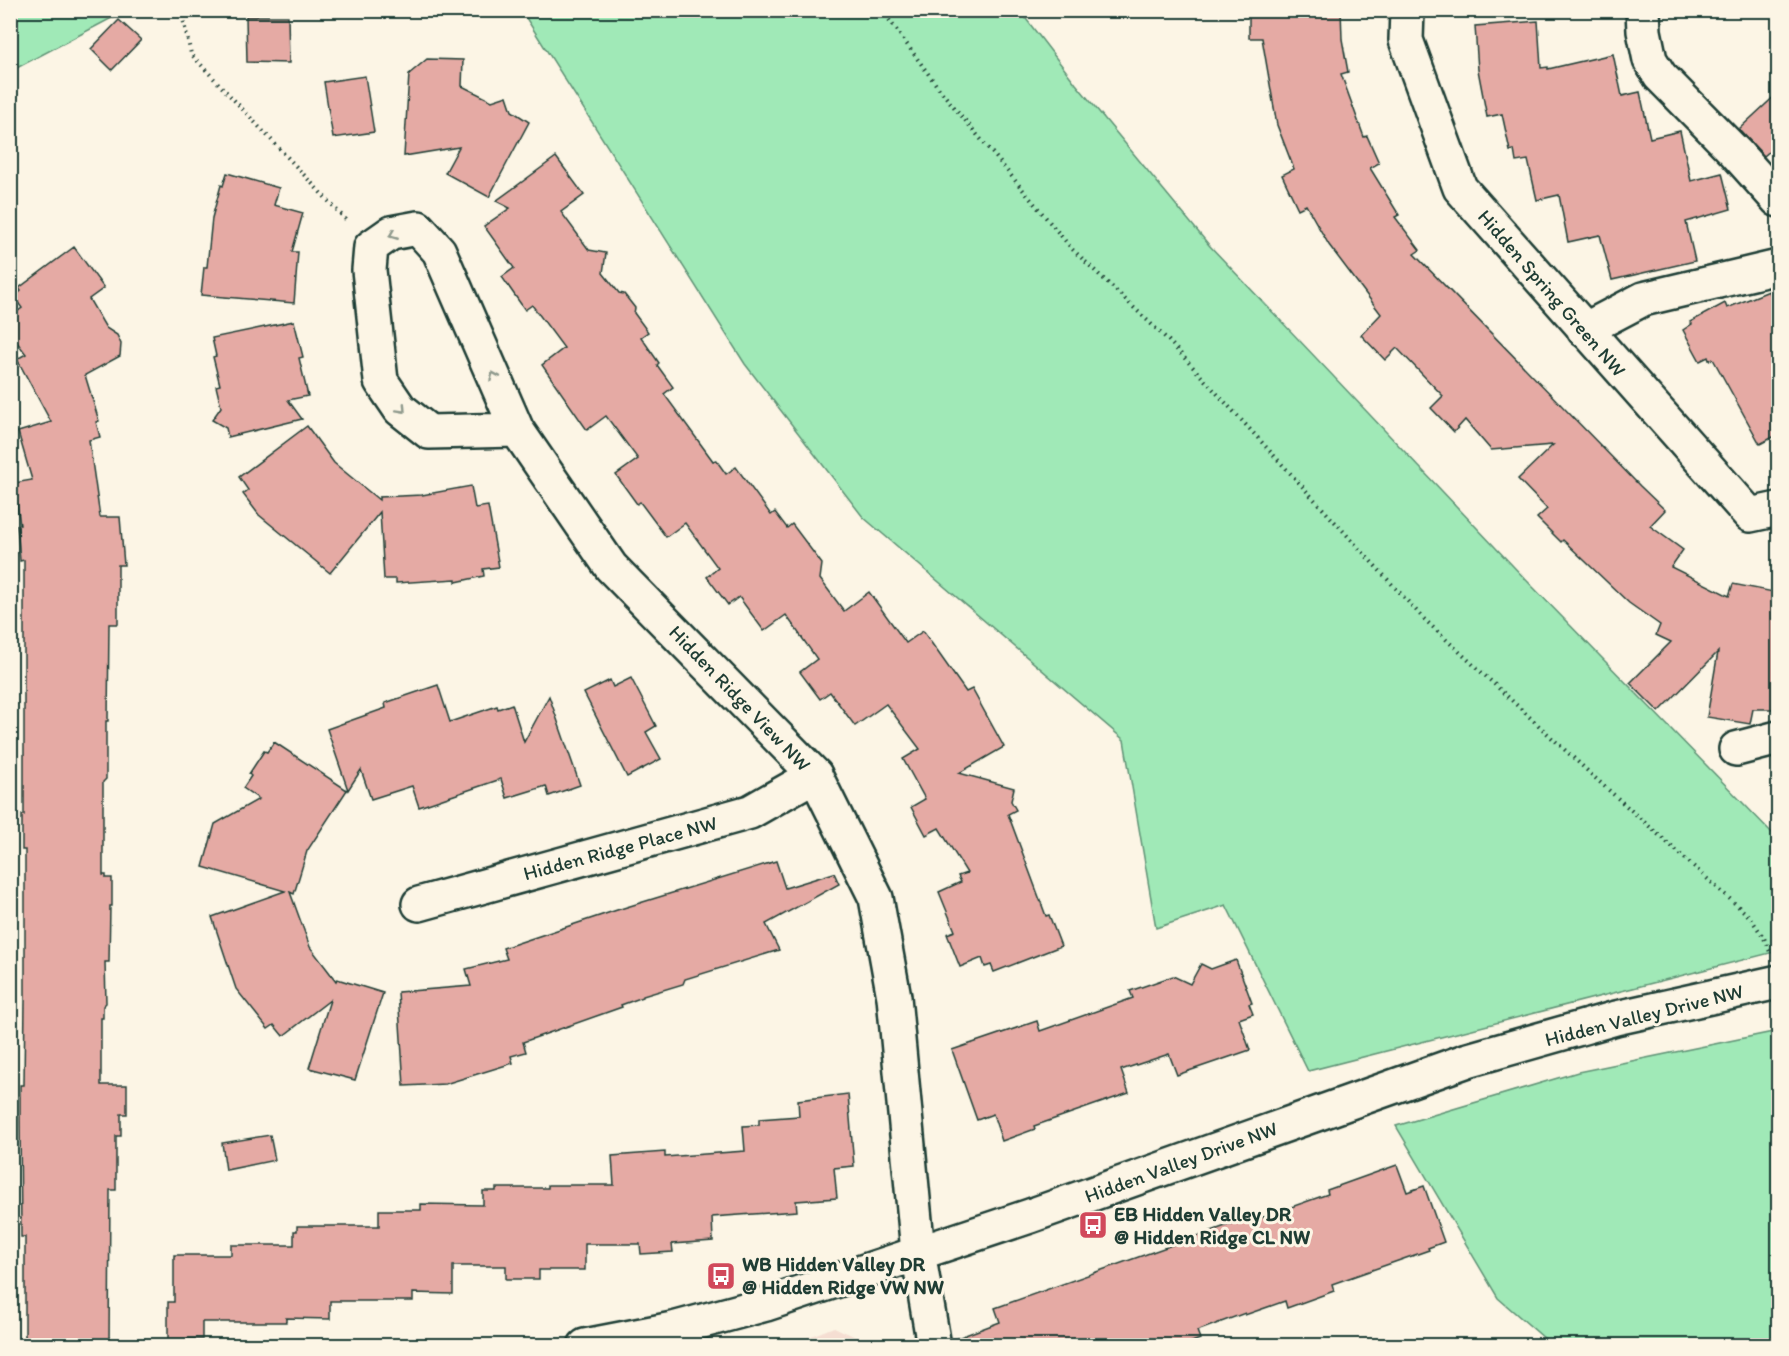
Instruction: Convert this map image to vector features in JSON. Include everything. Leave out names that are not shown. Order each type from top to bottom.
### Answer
[{"type":"street","name":"Hidden Spring Green NW","points":[[1407,10],[1406,40],[1460,188],[1750,514],[1779,509]]},
{"type":"street","points":[[1643,10],[1644,31],[1650,60],[1660,76],[1779,200]]},
{"type":"street","name":"Hidden Ridge View NW","points":[[371,247],[391,233],[418,228],[439,251],[517,430],[611,567],[814,775],[876,898],[894,998],[918,1252],[934,1346]]},
{"type":"street","points":[[371,247],[369,270],[381,381],[400,409],[429,432],[517,430]]},
{"type":"street","points":[[1584,330],[1643,299],[1779,267]]},
{"type":"street","points":[[1736,749],[1779,738]]},
{"type":"street","name":"Hidden Ridge Place NW","points":[[419,904],[750,812],[814,775]]},
{"type":"street","name":"Hidden Valley Drive NW","points":[[585,1346],[673,1329],[766,1304],[1041,1212],[1468,1060],[1776,971]]},
{"type":"path","points":[[181,10],[191,54],[371,247]]},
{"type":"path","points":[[882,10],[940,90],[1072,249],[1168,340],[1423,618],[1593,776],[1750,917],[1764,938],[1776,971]]},
{"type":"shaded area","points":[[834,1327],[873,1345],[789,1345]]},
{"type":"green space","points":[[11,10],[125,10],[125,11],[11,71]]},
{"type":"green space","points":[[386,11],[1020,11],[1076,84],[1209,245],[1530,584],[1778,839],[1778,951],[1308,1071],[1226,905],[1156,928],[1124,740],[863,517],[745,364],[523,13]]},
{"type":"green space","points":[[1778,1031],[1778,1345],[1552,1345],[1498,1298],[1396,1126],[1578,1072]]},
{"type":"building","points":[[1249,10],[1341,10],[1342,39],[1348,72],[1341,74],[1364,137],[1367,136],[1379,163],[1370,168],[1399,215],[1395,217],[1420,250],[1414,254],[1665,510],[1650,526],[1683,550],[1671,567],[1729,596],[1733,584],[1779,593],[1779,709],[1753,709],[1750,724],[1707,717],[1718,652],[1659,712],[1630,683],[1671,642],[1656,635],[1660,625],[1629,603],[1537,518],[1547,509],[1518,479],[1553,445],[1491,450],[1465,420],[1454,432],[1431,408],[1443,396],[1397,348],[1385,360],[1361,335],[1381,314],[1329,245],[1306,205],[1298,209],[1282,175],[1294,169],[1277,125],[1262,38],[1249,38]]},
{"type":"building","points":[[246,16],[288,16],[289,63],[247,62]]},
{"type":"building","points":[[119,20],[141,40],[112,70],[91,49]]},
{"type":"building","points":[[1538,21],[1541,68],[1548,67],[1548,69],[1613,54],[1622,96],[1640,92],[1650,138],[1680,131],[1691,181],[1722,173],[1731,209],[1686,222],[1695,261],[1612,280],[1600,235],[1568,242],[1559,195],[1537,200],[1528,160],[1516,162],[1514,150],[1510,151],[1502,114],[1487,117],[1478,70],[1475,26]]},
{"type":"building","points":[[427,59],[463,60],[462,86],[492,101],[507,96],[512,111],[529,122],[489,197],[445,173],[459,147],[404,156],[409,74]]},
{"type":"building","points":[[365,76],[374,132],[333,138],[324,82]]},
{"type":"building","points":[[1779,92],[1779,143],[1764,156],[1739,129]]},
{"type":"building","points":[[556,157],[584,195],[561,212],[589,250],[606,253],[603,273],[635,308],[634,313],[648,332],[641,337],[673,387],[664,394],[713,461],[716,460],[726,474],[736,467],[771,515],[775,512],[787,528],[792,524],[822,564],[820,579],[844,611],[869,592],[906,643],[923,631],[966,692],[972,689],[1004,747],[959,773],[1014,788],[1011,801],[1016,810],[1008,814],[1046,916],[1049,915],[1061,946],[994,972],[991,965],[985,967],[982,958],[960,967],[947,934],[955,931],[939,892],[961,882],[958,876],[967,873],[939,828],[926,835],[911,807],[925,799],[903,759],[920,749],[886,704],[855,726],[830,692],[820,699],[800,672],[817,659],[786,615],[764,631],[739,597],[728,605],[707,577],[718,568],[685,523],[666,537],[640,502],[637,504],[616,475],[638,459],[606,416],[587,430],[542,365],[564,348],[532,305],[525,310],[502,277],[514,268],[484,226],[510,208],[496,201]]},
{"type":"building","points":[[227,173],[279,188],[274,205],[303,213],[292,252],[298,252],[294,303],[201,295],[204,267],[207,267],[212,218],[221,185],[223,186]]},
{"type":"building","points":[[74,247],[104,288],[89,299],[106,328],[117,335],[121,344],[120,356],[85,375],[99,421],[96,422],[100,437],[89,440],[100,517],[120,517],[124,565],[118,565],[118,624],[109,624],[106,779],[103,782],[103,875],[106,875],[106,878],[112,878],[112,906],[110,906],[109,962],[105,962],[106,1003],[103,1006],[103,1018],[101,1018],[101,1085],[127,1085],[127,1114],[121,1114],[121,1136],[116,1136],[116,1190],[110,1190],[109,1346],[25,1346],[25,1237],[21,1237],[20,1121],[20,1085],[24,1085],[25,1001],[25,850],[22,850],[24,560],[20,561],[17,525],[20,525],[14,483],[32,480],[18,432],[51,422],[17,359],[26,354],[10,333],[10,317],[22,308],[14,297],[21,291],[19,288]]},
{"type":"building","points":[[1769,291],[1779,314],[1779,434],[1760,444],[1713,359],[1709,360],[1708,357],[1700,361],[1683,330],[1692,324],[1690,322],[1725,303],[1727,308]]},
{"type":"building","points":[[294,321],[303,357],[299,358],[308,396],[288,400],[302,419],[228,437],[226,428],[212,420],[221,407],[216,386],[220,385],[213,357],[216,356],[212,338]]},
{"type":"building","points":[[307,426],[334,463],[379,500],[379,497],[422,495],[471,486],[475,508],[488,506],[499,567],[483,569],[484,576],[456,582],[456,579],[396,583],[396,579],[384,579],[380,512],[330,573],[259,515],[243,494],[248,490],[239,477]]},
{"type":"building","points":[[631,678],[656,726],[646,732],[661,759],[627,777],[584,693],[610,680],[613,687]]},
{"type":"building","points":[[438,685],[450,722],[497,706],[498,709],[512,704],[524,742],[549,696],[580,785],[549,796],[546,786],[507,798],[501,779],[419,807],[412,786],[371,799],[361,770],[348,790],[327,729],[386,708],[385,703]]},
{"type":"building","points":[[274,742],[347,790],[307,851],[294,894],[290,892],[310,947],[336,981],[337,979],[383,993],[355,1080],[309,1068],[330,1000],[283,1036],[274,1025],[268,1029],[236,989],[212,917],[285,891],[203,867],[215,824],[259,799],[243,788],[264,751],[267,752]]},
{"type":"building","points":[[776,861],[785,888],[834,873],[839,884],[766,924],[779,950],[685,979],[683,984],[643,996],[621,1005],[622,1007],[523,1042],[526,1052],[511,1056],[513,1063],[445,1084],[404,1086],[398,992],[471,986],[466,969],[507,959],[503,948]]},
{"type":"building","points":[[1236,960],[1252,1003],[1249,1004],[1253,1014],[1239,1019],[1250,1050],[1177,1075],[1169,1054],[1121,1070],[1129,1093],[1034,1126],[1035,1129],[1002,1141],[993,1114],[977,1120],[952,1050],[1037,1021],[1040,1031],[1133,998],[1130,991],[1173,976],[1190,984],[1201,964],[1211,969]]},
{"type":"building","points":[[848,1094],[854,1166],[834,1168],[837,1198],[796,1201],[797,1211],[712,1217],[713,1241],[672,1244],[673,1252],[641,1254],[640,1244],[585,1244],[585,1270],[539,1270],[539,1279],[506,1279],[506,1266],[453,1266],[453,1294],[413,1293],[413,1301],[330,1301],[330,1319],[286,1318],[286,1322],[202,1322],[202,1339],[168,1339],[168,1302],[174,1302],[174,1255],[231,1255],[231,1245],[294,1245],[294,1231],[297,1231],[297,1226],[379,1226],[379,1210],[421,1210],[421,1204],[483,1205],[483,1191],[496,1191],[496,1188],[614,1185],[612,1156],[665,1152],[665,1157],[745,1151],[743,1126],[759,1125],[759,1119],[799,1116],[798,1100]]},
{"type":"building","points":[[270,1135],[275,1160],[226,1170],[222,1143]]},
{"type":"building","points":[[1397,1165],[1407,1192],[1424,1186],[1444,1242],[1428,1248],[1429,1250],[1332,1284],[1334,1291],[1287,1308],[1285,1301],[1245,1315],[1245,1313],[1197,1331],[1200,1339],[1181,1346],[952,1346],[952,1340],[1000,1322],[995,1308],[1248,1218],[1249,1222],[1328,1194],[1327,1190]]},
{"type":"place","name":"EB Hidden Valley DR @ Hidden Ridge CL NW","points":[[1093,1225]]},
{"type":"place","name":"WB Hidden Valley DR @ Hidden Ridge VW NW","points":[[721,1276]]}]
